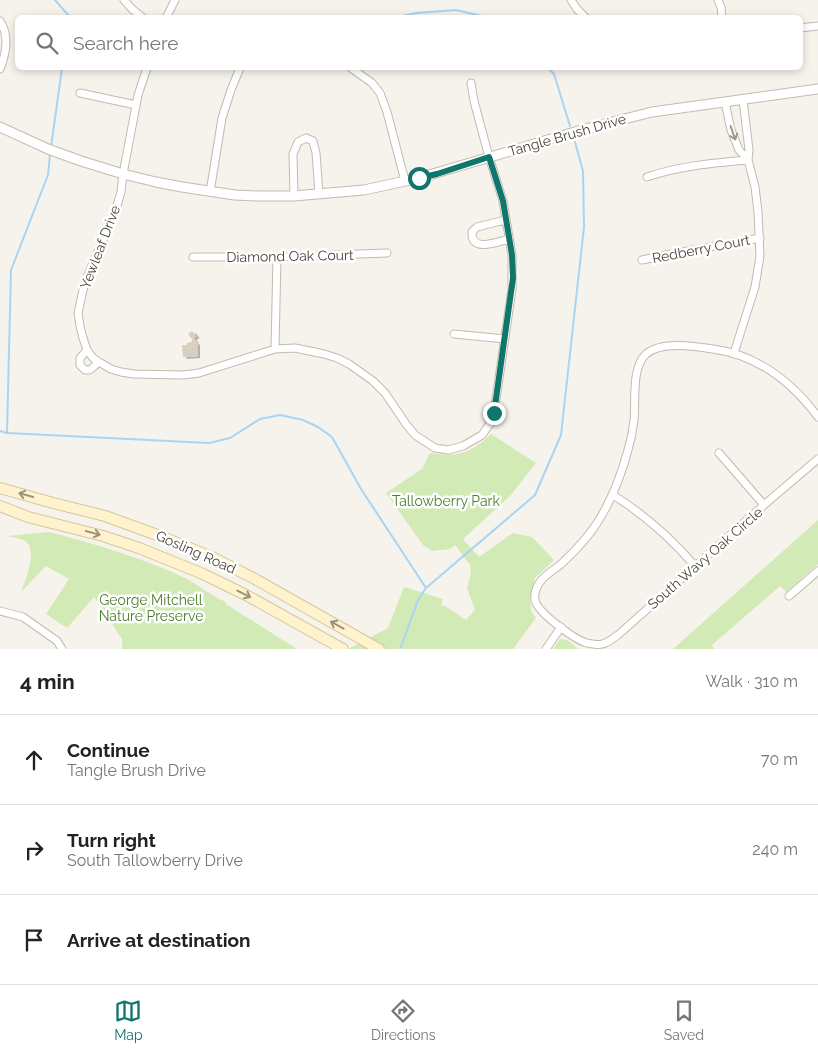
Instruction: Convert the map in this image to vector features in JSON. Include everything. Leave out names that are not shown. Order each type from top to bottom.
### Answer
[{"type":"main road","name":"Gosling Road","points":[[0,488],[105,516],[212,557],[379,649]]},
{"type":"main road","name":"Gosling Road","points":[[0,506],[148,551],[203,574],[246,595],[342,649]]},
{"type":"street","points":[[124,0],[139,15]]},
{"type":"street","points":[[168,15],[175,0]]},
{"type":"street","points":[[571,0],[583,15]]},
{"type":"street","points":[[718,0],[722,15]]},
{"type":"street","points":[[0,21],[7,38],[4,61],[0,69]]},
{"type":"street","points":[[803,28],[818,26]]},
{"type":"street","name":"Yewleaf Drive","points":[[96,360],[87,350],[78,313],[83,290],[121,192],[138,95],[146,70]]},
{"type":"street","points":[[210,192],[222,118],[239,70]]},
{"type":"street","points":[[354,70],[372,83],[380,93],[387,112],[405,181]]},
{"type":"street","points":[[87,350],[80,358],[80,364],[85,370],[90,370],[96,360],[111,369],[121,372],[183,375],[200,373],[275,349],[295,348],[324,354],[338,358],[361,371],[373,381],[385,393],[415,434],[435,448],[448,450],[463,446],[482,435],[492,418],[513,278],[512,255],[503,201],[489,157],[470,83]]},
{"type":"street","name":"Tangle Brush Drive","points":[[0,127],[81,161],[156,182],[210,192],[250,196],[294,196],[364,190],[437,174],[585,129],[652,112],[818,89]]},
{"type":"street","points":[[80,93],[136,105]]},
{"type":"street","points":[[734,353],[755,287],[760,256],[758,212],[755,187],[748,160],[749,150],[743,100]]},
{"type":"street","points":[[725,102],[731,130],[739,150],[748,160]]},
{"type":"street","points":[[294,196],[293,154],[298,142],[306,138],[313,141],[316,153],[319,194]]},
{"type":"street","points":[[647,177],[664,171],[712,163],[748,160]]},
{"type":"street","points":[[505,220],[477,226],[472,232],[472,238],[474,242],[480,245],[509,239]]},
{"type":"street","name":"Redberry Court","points":[[642,260],[760,238]]},
{"type":"street","name":"Diamond Oak Court","points":[[194,257],[277,257],[386,253]]},
{"type":"street","points":[[275,349],[277,257]]},
{"type":"street","points":[[454,334],[505,338]]},
{"type":"street","points":[[546,649],[561,627],[543,613],[535,600],[536,591],[540,582],[583,542],[596,525],[613,495],[629,448],[634,420],[637,376],[644,356],[662,347],[677,346],[701,347],[734,353],[761,365],[780,377],[797,392],[818,417]]},
{"type":"street","points":[[719,453],[764,505]]},
{"type":"street","name":"South Wavy Oak Circle","points":[[561,627],[587,643],[602,645],[618,634],[818,459]]},
{"type":"street","points":[[613,495],[652,522],[679,547],[695,566]]},
{"type":"street","points":[[789,596],[818,571]]},
{"type":"street","points":[[0,611],[23,617],[57,641],[62,649]]},
{"type":"green space","name":"Tallowberry Park","points":[[491,434],[536,463],[510,496],[463,539],[479,557],[513,533],[532,537],[554,560],[535,578],[530,600],[531,611],[536,618],[513,649],[348,649],[388,628],[404,587],[443,599],[441,605],[466,620],[475,610],[467,588],[471,573],[470,565],[455,545],[450,549],[432,551],[423,545],[386,493],[422,469],[430,453],[448,455],[470,450]]},
{"type":"green space","points":[[818,520],[818,564],[786,592],[780,586],[712,645],[714,649],[673,649]]},
{"type":"green space","name":"George Mitchell Nature Preserve","points":[[49,532],[150,563],[183,577],[226,602],[226,604],[297,649],[122,649],[122,639],[94,597],[67,628],[46,614],[69,579],[46,566],[21,592],[30,564],[30,549],[23,540],[7,536]]},
{"type":"green space","points":[[560,639],[567,640],[578,649],[553,649]]},
{"type":"building","points":[[192,331],[196,336],[193,338],[197,343],[198,356],[183,357],[182,345],[192,342],[188,334]]},
{"type":"waterway","points":[[55,0],[68,15]]},
{"type":"waterway","points":[[407,15],[456,10],[477,15]]},
{"type":"waterway","points":[[51,147],[62,70]]},
{"type":"waterway","points":[[550,70],[554,74],[570,126]]},
{"type":"waterway","points":[[401,647],[418,600],[426,588],[535,495],[561,435],[584,227],[583,171],[575,142]]},
{"type":"waterway","points":[[7,432],[11,270],[48,175],[50,154]]},
{"type":"waterway","points":[[0,431],[7,433],[209,443],[230,438],[260,419],[280,415],[303,420],[318,427],[332,437],[361,489],[426,588]]},
{"type":"route","points":[[419,178],[489,157],[498,182],[512,255],[513,278],[494,413]]}]
